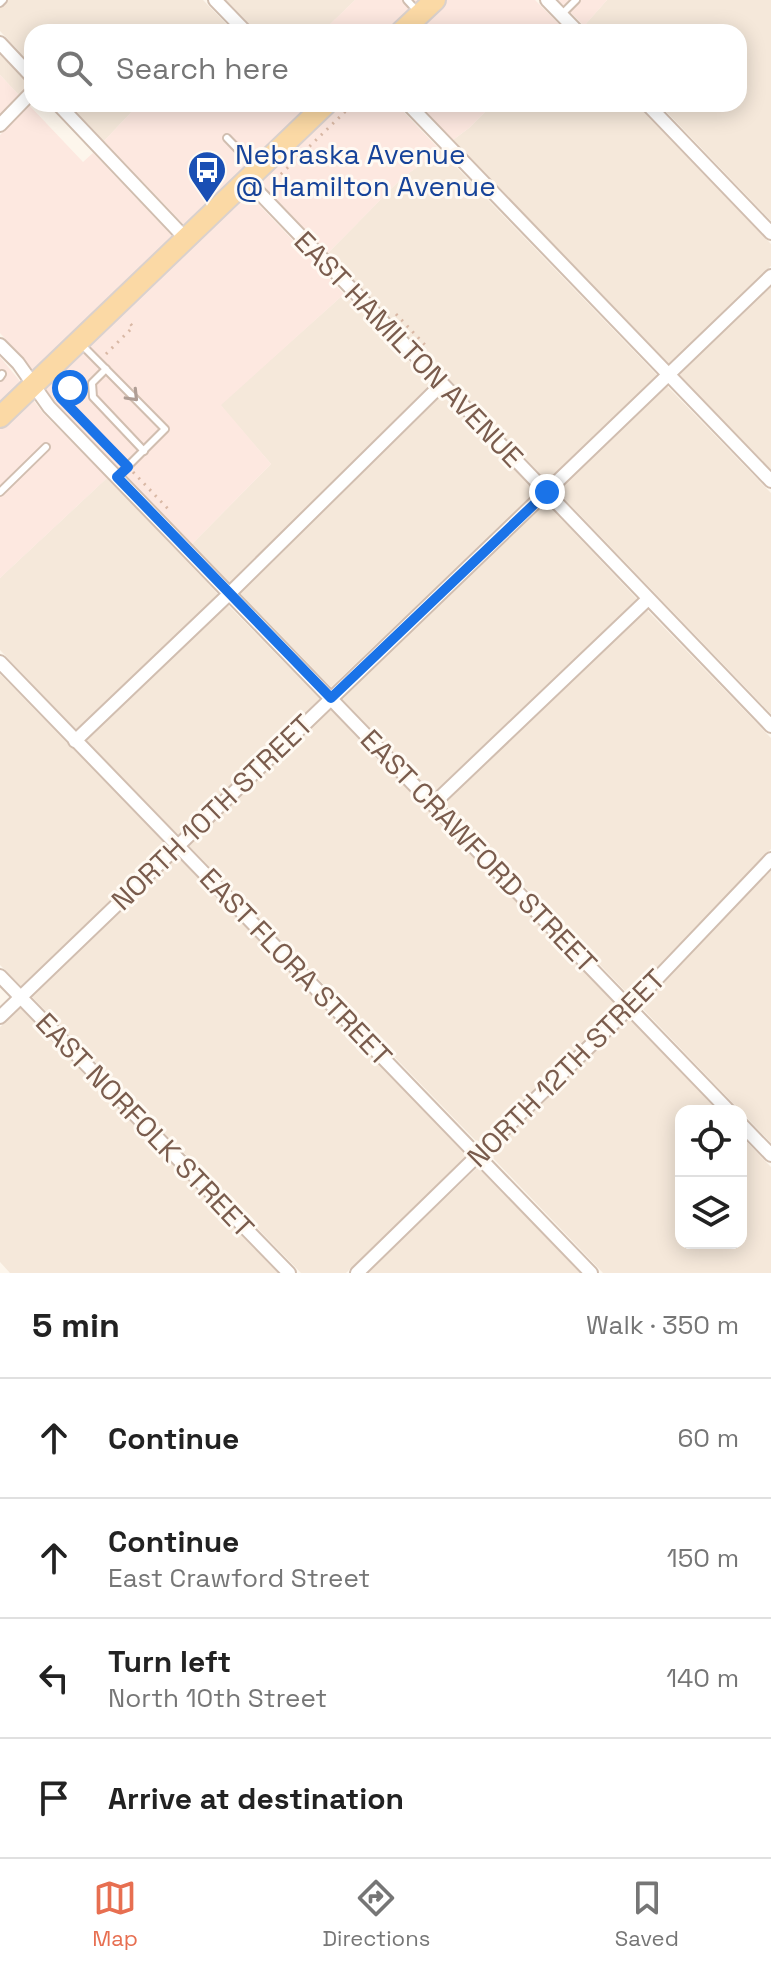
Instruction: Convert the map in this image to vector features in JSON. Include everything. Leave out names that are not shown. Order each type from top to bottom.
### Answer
[{"type":"main road","points":[[407,24],[420,5]]},
{"type":"main road","points":[[0,417],[314,112]]},
{"type":"street","points":[[215,0],[238,24]]},
{"type":"street","points":[[547,0],[570,24]]},
{"type":"street","points":[[0,43],[24,68]]},
{"type":"street","points":[[0,125],[24,100]]},
{"type":"street","points":[[66,112],[186,239]]},
{"type":"street","points":[[416,112],[771,481]]},
{"type":"street","points":[[655,112],[771,233]]},
{"type":"street","name":"EAST HAMILTON AVENUE","points":[[252,175],[442,384],[771,726]]},
{"type":"street","name":"NORTH 10TH STREET","points":[[0,1017],[771,276]]},
{"type":"street","name":"EAST CRAWFORD STREET","points":[[0,345],[18,363],[49,407],[723,1105]]},
{"type":"street","points":[[75,741],[442,384]]},
{"type":"street","points":[[433,804],[648,599]]},
{"type":"street","name":"EAST FLORA STREET","points":[[0,662],[591,1273]]},
{"type":"street","name":"NORTH 12TH STREET","points":[[357,1273],[630,1007],[771,859]]},
{"type":"street","name":"EAST NORFOLK STREET","points":[[0,976],[289,1273]]},
{"type":"street","points":[[747,1130],[771,1155]]},
{"type":"lane","points":[[561,15],[576,0]]},
{"type":"lane","points":[[227,138],[252,175]]},
{"type":"lane","points":[[79,341],[165,429],[117,477]]},
{"type":"lane","points":[[106,369],[92,383],[93,397],[144,451]]},
{"type":"lane","points":[[0,492],[46,447]]},
{"type":"path","points":[[274,187],[276,179],[345,112]]},
{"type":"path","points":[[99,360],[133,327],[129,322]]},
{"type":"path","points":[[65,383],[70,388],[61,398],[171,512]]},
{"type":"shaded area","points":[[0,0],[203,0],[226,24],[24,24],[24,56],[0,31]]},
{"type":"shaded area","points":[[226,0],[355,0],[330,24],[249,24]]},
{"type":"shaded area","points":[[355,0],[424,0],[399,24],[330,24]]},
{"type":"shaded area","points":[[445,0],[535,0],[559,24],[420,24]]},
{"type":"shaded area","points":[[558,0],[607,0],[586,24],[582,24]]},
{"type":"shaded area","points":[[607,0],[771,0],[771,221],[667,112],[747,112],[747,24],[586,24]]},
{"type":"shaded area","points":[[0,55],[24,80],[24,90],[19,95],[0,75]]},
{"type":"shaded area","points":[[0,75],[19,95],[0,114]]},
{"type":"shaded area","points":[[24,110],[36,112],[83,162],[93,153],[175,239],[35,373],[0,333],[0,135]]},
{"type":"shaded area","points":[[77,112],[131,112],[104,141]]},
{"type":"shaded area","points":[[131,112],[307,112],[187,228],[104,141]]},
{"type":"shaded area","points":[[329,112],[404,112],[440,150],[401,179],[328,253],[258,180]]},
{"type":"shaded area","points":[[427,112],[485,112],[469,128],[453,140]]},
{"type":"shaded area","points":[[485,112],[644,112],[771,244],[771,266],[669,364],[453,140]]},
{"type":"shaded area","points":[[440,150],[657,375],[547,481],[328,253],[401,179]]},
{"type":"shaded area","points":[[246,191],[344,294],[221,405],[271,464],[192,544],[55,402],[43,385]]},
{"type":"shaded area","points":[[771,286],[771,470],[679,375]]},
{"type":"shaded area","points":[[344,294],[431,384],[230,583],[192,544],[271,464],[220,405]]},
{"type":"shaded area","points":[[0,357],[23,385],[0,407]]},
{"type":"shaded area","points":[[667,386],[771,493],[771,714],[557,491]]},
{"type":"shaded area","points":[[442,395],[536,492],[331,687],[240,593]]},
{"type":"shaded area","points":[[31,397],[107,478],[0,578],[0,427]]},
{"type":"shaded area","points":[[107,478],[218,594],[76,730],[0,650],[0,578]]},
{"type":"shaded area","points":[[546,503],[637,599],[433,793],[341,698]]},
{"type":"shaded area","points":[[228,605],[320,699],[178,835],[86,740]]},
{"type":"shaded area","points":[[647,610],[771,738],[771,849],[630,996],[444,803]]},
{"type":"shaded area","points":[[0,674],[167,846],[21,986],[0,965]]},
{"type":"shaded area","points":[[330,709],[619,1007],[480,1145],[188,845]]},
{"type":"shaded area","points":[[177,856],[468,1156],[346,1273],[301,1273],[31,996]]},
{"type":"shaded area","points":[[771,870],[771,1143],[747,1118],[747,1105],[735,1105],[640,1006]]},
{"type":"shaded area","points":[[20,1008],[278,1273],[10,1273],[0,1262],[0,1027]]},
{"type":"shaded area","points":[[629,1018],[712,1105],[675,1105],[675,1249],[747,1249],[747,1142],[771,1167],[771,1273],[603,1273],[490,1155]]},
{"type":"shaded area","points":[[478,1167],[580,1273],[367,1273]]},
{"type":"place","name":"Nebraska Avenue @ Hamilton Avenue","points":[[207,204]]},
{"type":"route","points":[[70,388],[61,398],[128,467],[117,477],[331,698],[547,492]]}]
